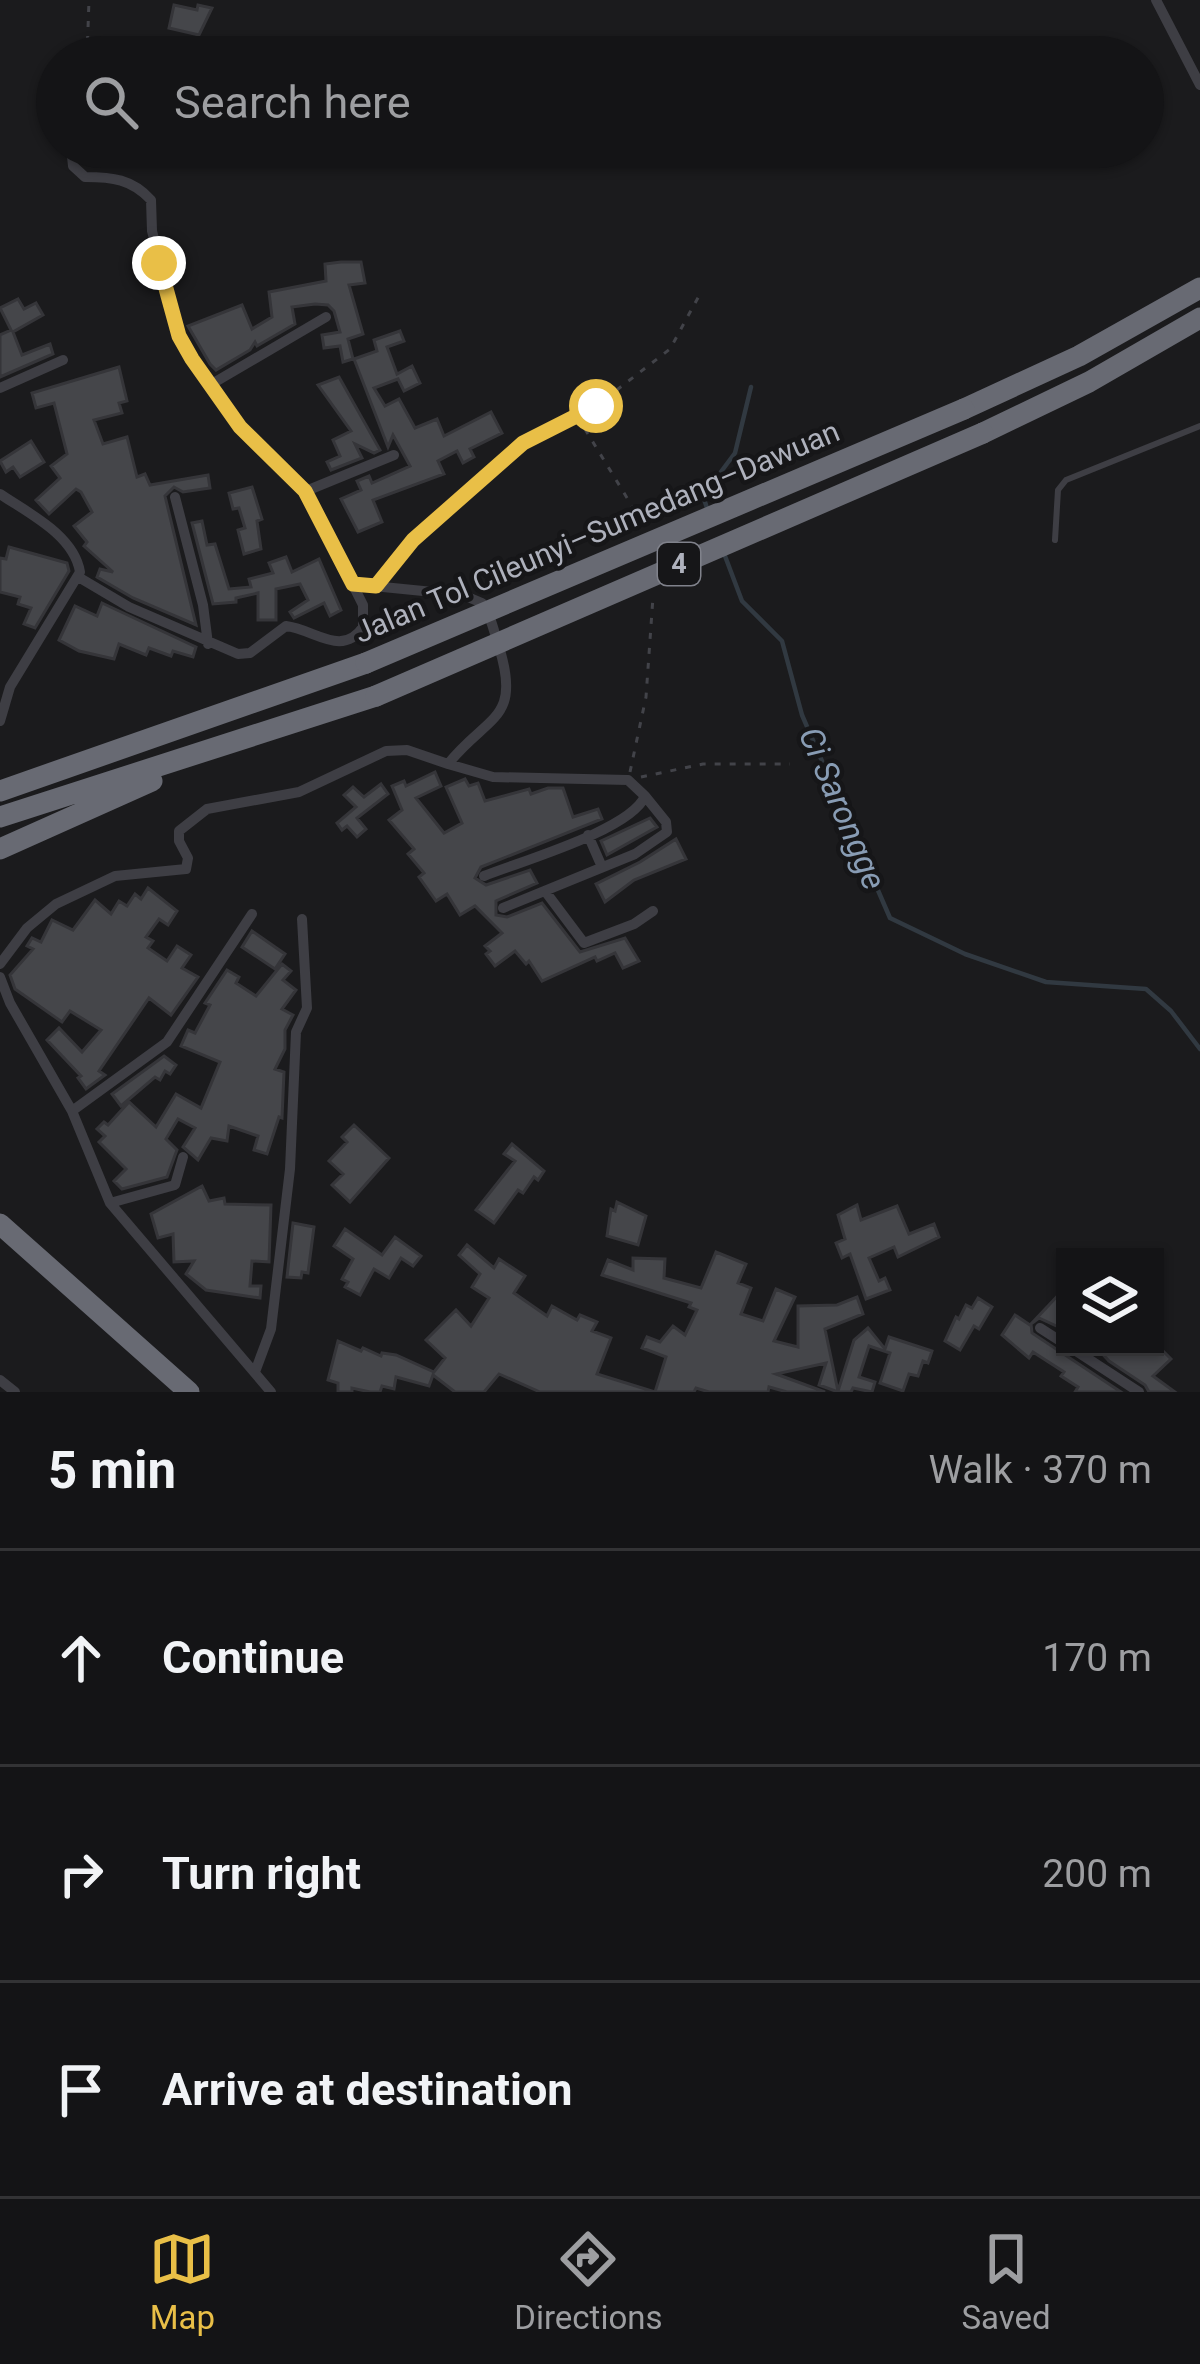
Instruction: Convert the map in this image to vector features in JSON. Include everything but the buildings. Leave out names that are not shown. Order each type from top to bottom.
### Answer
[{"type":"highway","name":"Jalan Tol Cileunyi–Sumedang–Dawuan","points":[[0,789],[366,663],[964,409],[1079,356],[1200,288]]},
{"type":"highway","name":"Jalan Tol Cileunyi–Sumedang–Dawuan","points":[[0,817],[376,696],[983,433],[1089,382],[1200,318]]},
{"type":"highway","points":[[0,849],[246,739]]},
{"type":"highway","points":[[2,1229],[171,1392]]},
{"type":"highway","points":[[2,1229],[190,1392]]},
{"type":"street","points":[[1156,0],[1200,85]]},
{"type":"street","points":[[75,168],[85,177],[112,177],[139,186],[151,200],[152,231],[179,336],[240,427],[305,491],[353,584],[363,627],[353,639],[337,643],[291,626],[280,628],[250,652],[238,654],[129,608],[80,578]]},
{"type":"street","points":[[210,385],[326,317]]},
{"type":"street","points":[[0,388],[63,360]]},
{"type":"street","points":[[305,491],[394,455]]},
{"type":"street","points":[[0,494],[55,533],[78,562],[80,578],[10,687],[0,721]]},
{"type":"street","points":[[175,497],[203,605],[208,644]]},
{"type":"street","points":[[353,584],[463,595],[486,607],[505,666],[508,696],[496,717],[448,764]]},
{"type":"street","points":[[0,964],[27,928],[56,904],[115,876],[185,869],[188,858],[179,831],[200,812],[299,792],[386,751],[407,750],[493,777],[628,780],[666,823],[667,832],[635,854],[503,908]]},
{"type":"street","points":[[484,876],[588,835],[638,810],[645,796]]},
{"type":"street","points":[[588,835],[602,868]]},
{"type":"street","points":[[545,891],[584,943],[634,924],[653,910]]},
{"type":"street","points":[[72,1111],[167,1042],[252,914]]},
{"type":"street","points":[[255,1372],[271,1329],[290,1169],[296,1032],[307,1008],[302,919]]},
{"type":"street","points":[[0,976],[10,1003],[72,1111],[110,1204],[271,1392]]},
{"type":"street","points":[[110,1204],[176,1185],[183,1157]]},
{"type":"street","points":[[1040,1328],[1056,1338]]},
{"type":"street","points":[[1085,1356],[1139,1392]]},
{"type":"street","points":[[0,1380],[15,1392]]},
{"type":"lane","points":[[1054,540],[1058,490],[1066,480],[1200,426]]},
{"type":"path","points":[[88,36],[89,0]]},
{"type":"path","points":[[376,586],[413,540],[523,443],[596,406],[670,349],[700,294]]},
{"type":"path","points":[[628,780],[703,764],[790,764]]},
{"type":"waterway","name":"Ci Sarongge","points":[[708,511],[703,496],[735,453],[751,387]]},
{"type":"waterway","name":"Ci Sarongge","points":[[725,556],[742,601],[782,641],[802,715],[890,918],[965,954],[1046,982],[1146,989],[1171,1011],[1200,1049]]},
{"type":"route","points":[[159,263],[179,336],[192,359],[240,427],[305,491],[353,584],[376,586],[413,540],[523,443],[596,406]]}]
